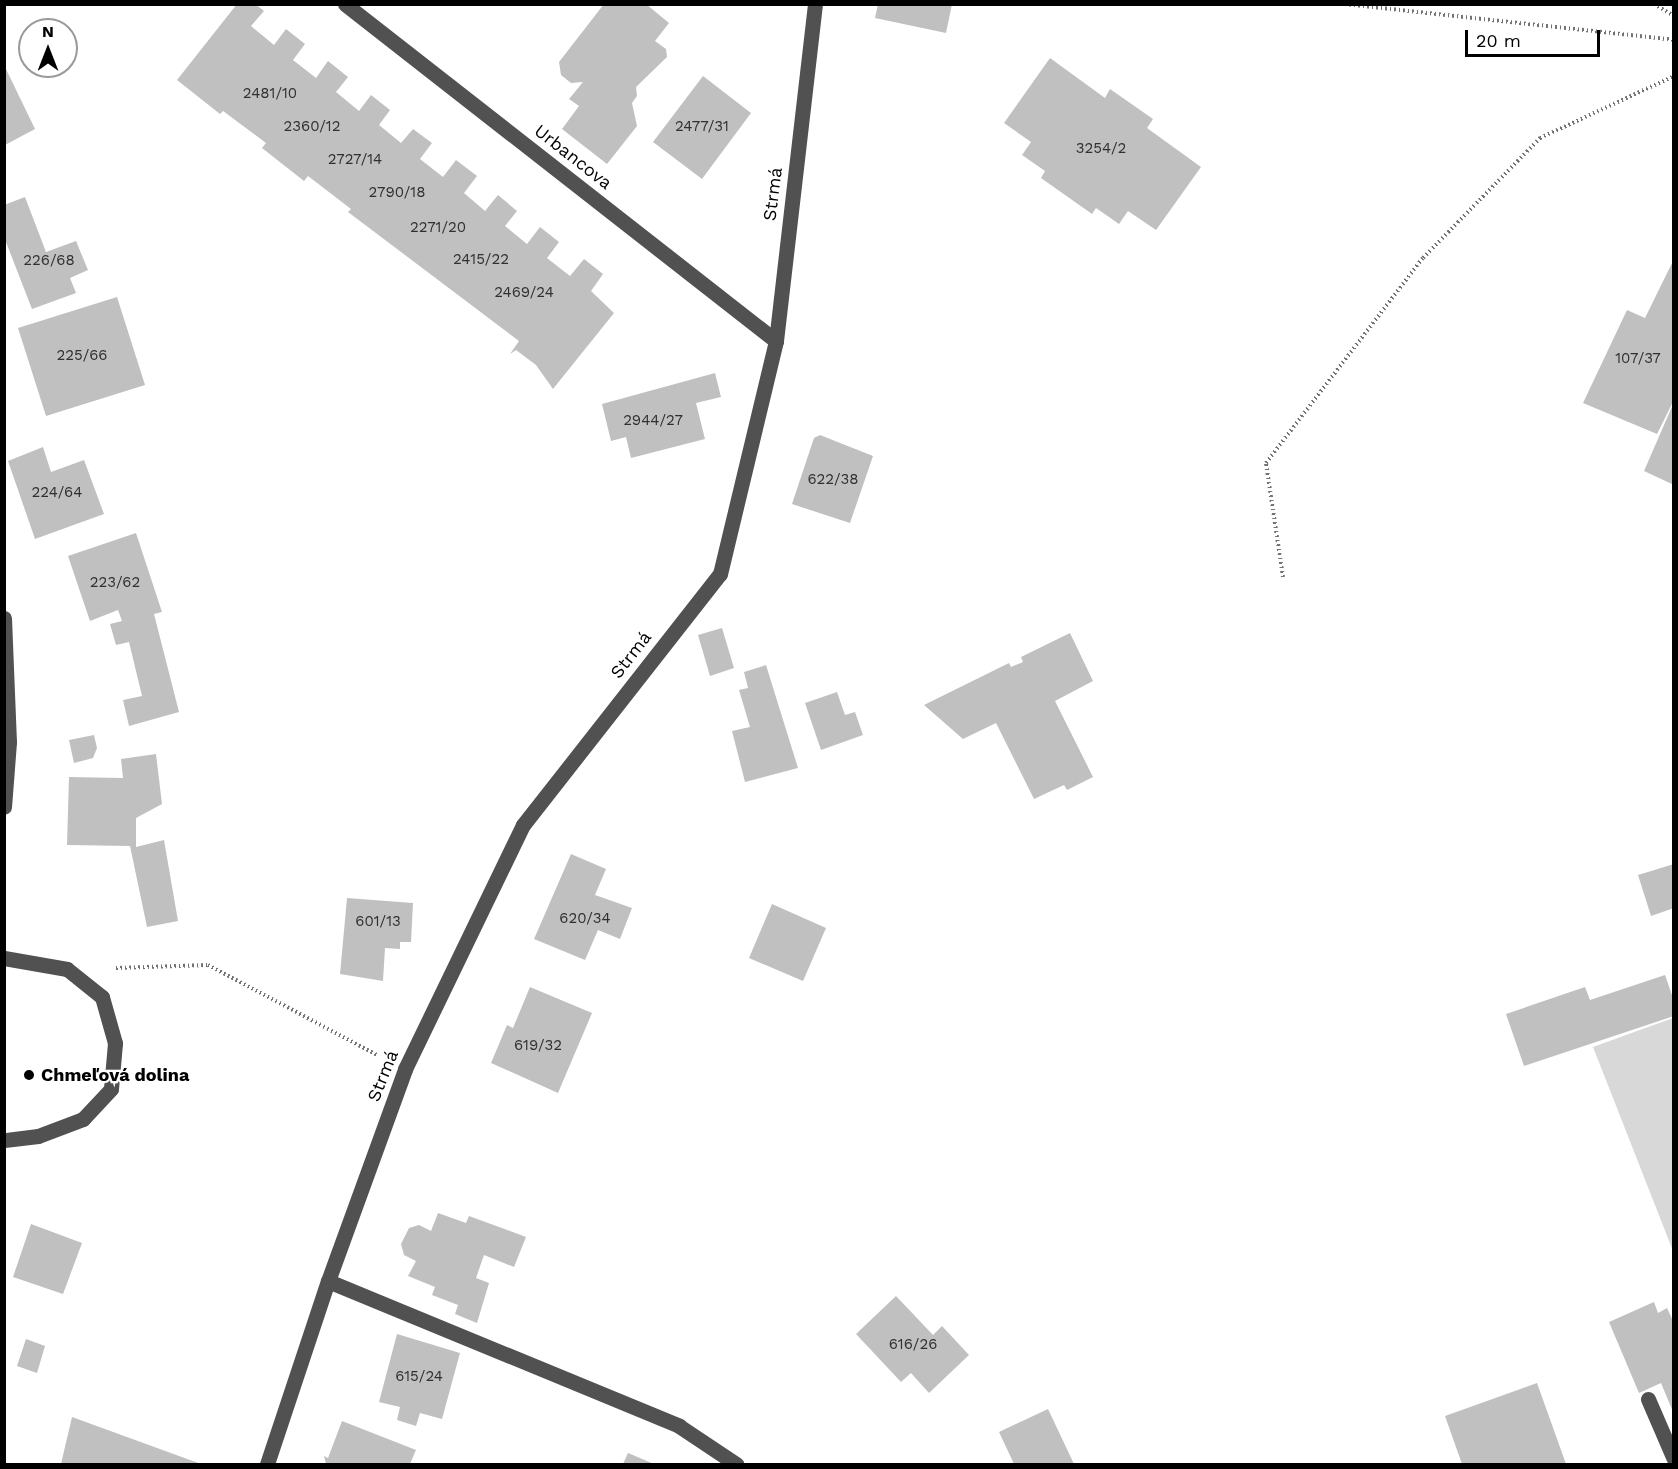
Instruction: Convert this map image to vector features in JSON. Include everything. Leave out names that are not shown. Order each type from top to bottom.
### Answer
[{"type":"street","name":"Urbancova","points":[[345,4],[776,341]]},
{"type":"street","name":"Strmá","points":[[267,1464],[328,1281],[405,1069],[523,825],[720,574],[776,341],[815,4]]},
{"type":"street","points":[[4,618],[9,742],[4,807]]},
{"type":"street","points":[[4,958],[67,969],[102,997],[115,1042],[111,1089],[83,1119],[38,1136],[4,1140]]},
{"type":"street","points":[[328,1281],[679,1426],[736,1464]]},
{"type":"street","points":[[1648,1400],[1674,1459]]},
{"type":"path","points":[[1345,4],[1674,40]]},
{"type":"path","points":[[1654,4],[1674,16]]},
{"type":"path","points":[[1283,577],[1266,463],[1423,258],[1540,138],[1674,76]]},
{"type":"path","points":[[67,969],[208,965],[405,1069]]},
{"type":"shaded area","points":[[1674,1018],[1673,1251],[1593,1047]]},
{"type":"building","points":[[237,4],[255,4],[264,11],[251,26],[274,45],[286,29],[305,44],[293,60],[316,78],[328,61],[348,77],[336,92],[359,111],[371,95],[390,110],[379,125],[401,143],[413,129],[432,143],[420,159],[443,177],[456,160],[477,176],[464,193],[485,211],[498,195],[517,211],[505,226],[527,244],[540,227],[559,242],[547,258],[570,276],[584,259],[603,274],[591,291],[614,313],[553,389],[536,365],[516,350],[510,354],[519,341],[348,212],[351,209],[308,176],[304,181],[262,148],[266,143],[223,111],[220,114],[177,80]]},
{"type":"building","points":[[604,4],[646,4],[669,23],[655,41],[666,49],[667,57],[636,87],[637,96],[632,103],[637,126],[607,164],[562,129],[579,106],[569,99],[583,82],[571,83],[561,75],[559,62]]},
{"type":"building","points":[[878,4],[952,4],[946,33],[875,18]]},
{"type":"building","points":[[1050,58],[1105,98],[1110,89],[1153,119],[1147,128],[1201,167],[1156,230],[1128,211],[1119,224],[1096,208],[1092,214],[1041,178],[1045,171],[1022,155],[1031,142],[1004,123]]},
{"type":"building","points":[[5,67],[35,129],[5,145]]},
{"type":"building","points":[[703,76],[751,113],[702,179],[653,142]]},
{"type":"building","points":[[25,197],[46,252],[76,241],[88,270],[70,278],[76,293],[32,309],[4,237],[4,205]]},
{"type":"building","points":[[1674,259],[1674,400],[1657,434],[1583,403],[1627,310],[1645,318]]},
{"type":"building","points":[[117,297],[145,385],[46,416],[18,328]]},
{"type":"building","points":[[715,373],[721,397],[696,403],[705,439],[631,458],[626,437],[611,441],[602,404]]},
{"type":"building","points":[[1674,402],[1674,485],[1644,471]]},
{"type":"building","points":[[820,435],[873,456],[850,523],[792,504],[814,438]]},
{"type":"building","points":[[43,447],[51,472],[84,460],[104,514],[35,539],[8,461]]},
{"type":"building","points":[[136,533],[162,612],[154,614],[179,712],[129,726],[123,700],[142,696],[129,642],[116,645],[110,624],[122,621],[118,610],[90,621],[68,556]]},
{"type":"building","points":[[722,628],[734,668],[710,676],[698,635]]},
{"type":"building","points":[[1070,633],[1093,681],[1055,701],[1093,777],[1067,790],[1064,785],[1034,799],[996,723],[963,739],[924,705],[1009,663],[1011,667],[1023,662],[1021,657]]},
{"type":"building","points":[[766,665],[798,768],[745,782],[732,731],[750,727],[739,690],[748,688],[744,672]]},
{"type":"building","points":[[837,692],[845,715],[855,712],[863,735],[821,750],[805,703]]},
{"type":"building","points":[[94,735],[97,748],[93,758],[74,763],[69,740]]},
{"type":"building","points":[[156,754],[162,804],[136,818],[136,847],[164,840],[178,921],[147,927],[130,846],[67,845],[69,777],[123,778],[121,759]]},
{"type":"building","points":[[571,854],[606,869],[595,895],[632,908],[620,939],[598,930],[585,960],[534,939]]},
{"type":"building","points":[[1674,864],[1674,908],[1651,916],[1638,875]]},
{"type":"building","points":[[347,898],[413,903],[411,942],[400,942],[400,949],[385,948],[383,981],[340,974]]},
{"type":"building","points":[[772,904],[826,928],[803,981],[749,958]]},
{"type":"building","points":[[1665,975],[1674,1001],[1674,1016],[1524,1066],[1506,1014],[1585,987],[1590,1000]]},
{"type":"building","points":[[530,987],[592,1013],[558,1093],[491,1063],[507,1025],[513,1028]]},
{"type":"building","points":[[438,1213],[466,1223],[469,1216],[526,1237],[514,1267],[484,1255],[476,1278],[489,1283],[477,1323],[455,1314],[458,1305],[432,1295],[435,1287],[408,1276],[416,1261],[404,1255],[401,1244],[409,1228],[419,1225],[431,1231]]},
{"type":"building","points":[[31,1224],[82,1243],[63,1294],[13,1277]]},
{"type":"building","points":[[896,1296],[933,1335],[942,1326],[969,1355],[929,1393],[911,1373],[901,1382],[856,1334]]},
{"type":"building","points":[[1654,1302],[1658,1313],[1667,1308],[1674,1323],[1673,1412],[1661,1383],[1639,1393],[1609,1322]]},
{"type":"building","points":[[397,1334],[460,1353],[442,1419],[420,1413],[416,1426],[397,1420],[400,1407],[379,1402]]},
{"type":"building","points":[[26,1339],[45,1346],[37,1373],[17,1366]]},
{"type":"building","points":[[1537,1383],[1566,1464],[1462,1464],[1445,1416]]},
{"type":"building","points":[[1048,1409],[1074,1464],[1014,1464],[999,1432]]},
{"type":"building","points":[[72,1417],[201,1464],[61,1464]]},
{"type":"building","points":[[342,1421],[416,1450],[410,1464],[326,1464],[324,1456],[328,1458]]},
{"type":"building","points":[[628,1453],[654,1464],[623,1464]]},
{"type":"place","name":"Chmeľová dolina","points":[[29,1075]]}]
